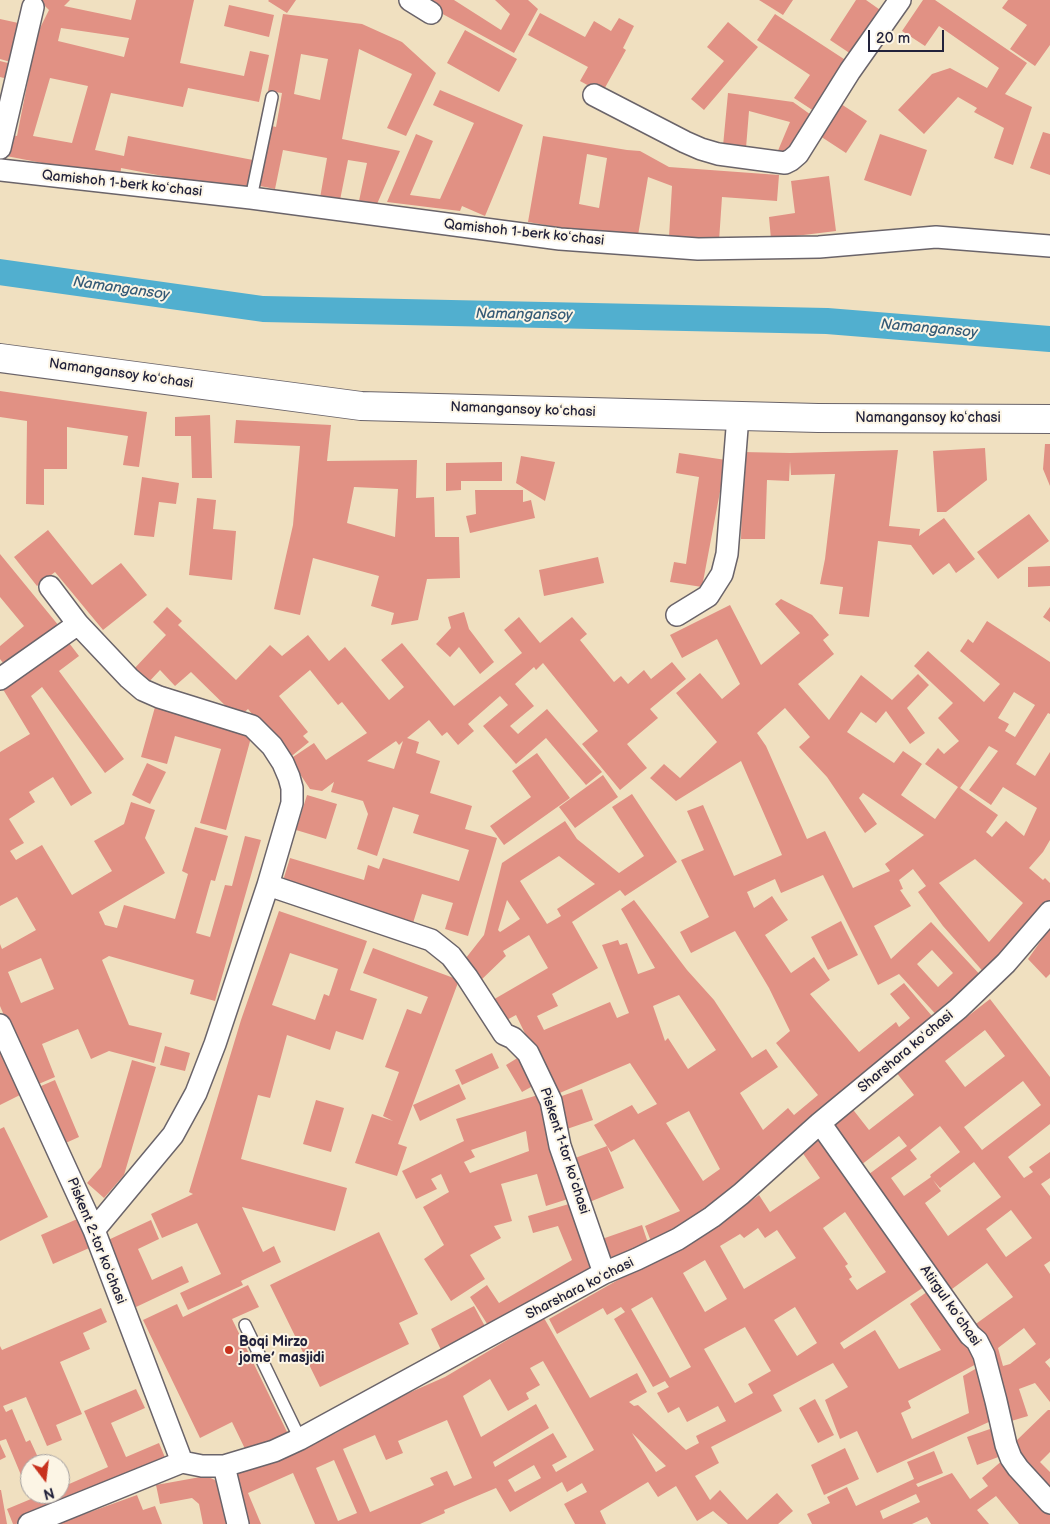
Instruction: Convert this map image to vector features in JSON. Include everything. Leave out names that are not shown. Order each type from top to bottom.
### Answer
[{"type":"street","points":[[410,0],[431,13]]},
{"type":"street","points":[[594,95],[701,149],[718,154],[785,162],[798,154],[850,71],[900,0]]},
{"type":"street","points":[[0,148],[33,7]]},
{"type":"street","name":"Qamishoh 1-berk koʻchasi","points":[[0,170],[251,198],[560,238],[698,249],[819,247],[936,237],[1050,246]]},
{"type":"street","name":"Namangansoy koʻchasi","points":[[0,358],[361,406],[818,418],[1050,418]]},
{"type":"street","points":[[677,615],[708,596],[722,574],[727,554],[738,416]]},
{"type":"street","points":[[50,587],[78,624],[129,678],[143,690],[159,697],[252,726],[272,746],[283,763],[292,788],[292,803],[268,885],[215,1044],[196,1094],[173,1135],[94,1230]]},
{"type":"street","points":[[0,679],[78,624]]},
{"type":"street","name":"Piskent 1-tor koʻchasi","points":[[268,885],[431,940],[451,956],[504,1034],[513,1038],[528,1053],[551,1101],[560,1146],[604,1273]]},
{"type":"street","name":"Sharshara koʻchasi","points":[[182,1462],[202,1466],[224,1466],[274,1450],[300,1439],[604,1273],[678,1239],[712,1217],[741,1194],[820,1123],[958,1009],[1006,962],[1050,912]]},
{"type":"street","name":"Piskent 2-tor koʻchasi","points":[[0,1025],[94,1230],[182,1462]]},
{"type":"street","name":"Atirgul koʻchasi","points":[[820,1123],[970,1335],[977,1341],[996,1401],[1006,1445],[1011,1458],[1050,1503]]},
{"type":"street","points":[[29,1524],[182,1462]]},
{"type":"street","points":[[224,1466],[238,1524]]},
{"type":"lane","points":[[251,198],[272,97]]},
{"type":"lane","points":[[245,1325],[300,1439]]},
{"type":"building","points":[[39,0],[70,0],[64,6],[131,20],[136,0],[194,0],[180,63],[244,76],[250,51],[269,55],[259,102],[188,88],[183,107],[111,93],[95,150],[124,156],[128,136],[253,160],[246,192],[121,168],[120,178],[1,155],[5,133],[17,136],[37,34],[49,10]],"holes":[[[61,28],[129,38],[124,57],[58,41]],[[50,78],[88,86],[72,143],[33,136]]]},
{"type":"building","points":[[269,0],[296,0],[287,13]]},
{"type":"building","points":[[417,0],[454,0],[501,30],[510,14],[495,0],[528,0],[538,9],[514,53]]},
{"type":"building","points":[[759,0],[793,0],[783,15]]},
{"type":"building","points":[[856,0],[866,0],[886,14],[857,58],[830,40]]},
{"type":"building","points":[[923,0],[935,0],[1027,63],[1005,94],[1032,107],[1013,165],[994,158],[1004,128],[974,112],[977,108],[958,97],[924,134],[898,110],[932,74],[950,68],[987,88],[999,68],[939,26],[925,46],[902,31]]},
{"type":"building","points":[[1008,0],[1050,0],[1050,45],[1035,66],[1010,49],[1027,25],[1002,8]]},
{"type":"building","points":[[229,5],[274,15],[269,37],[224,26]]},
{"type":"building","points":[[540,13],[585,37],[594,21],[611,31],[619,18],[634,26],[623,48],[626,50],[602,93],[580,81],[588,67],[528,35]]},
{"type":"building","points":[[283,14],[362,24],[402,42],[436,73],[406,136],[387,128],[412,74],[359,49],[342,139],[400,151],[377,204],[359,201],[367,163],[348,160],[340,200],[320,198],[327,158],[283,150],[275,189],[260,186],[272,126],[276,127],[282,93],[268,91]],"holes":[[[301,54],[328,59],[320,100],[294,94]]]},
{"type":"building","points":[[775,14],[850,63],[817,113],[794,98],[810,75],[757,40]]},
{"type":"building","points":[[0,19],[23,24],[14,63],[0,59]]},
{"type":"building","points":[[728,22],[758,47],[704,110],[691,99],[724,61],[707,47]]},
{"type":"building","points":[[465,30],[517,59],[499,92],[447,63]]},
{"type":"building","points":[[0,61],[12,64],[8,79],[0,77]]},
{"type":"building","points":[[440,90],[523,125],[485,216],[462,206],[460,211],[387,202],[416,134],[433,141],[410,195],[440,199],[474,123],[433,105]]},
{"type":"building","points":[[728,93],[793,102],[814,117],[792,155],[777,153],[790,122],[749,111],[746,148],[723,146]]},
{"type":"building","points":[[841,104],[867,121],[846,153],[820,136]]},
{"type":"building","points":[[1043,132],[1050,134],[1050,175],[1030,168]]},
{"type":"building","points":[[880,134],[927,150],[911,196],[864,180]]},
{"type":"building","points":[[543,136],[640,151],[669,167],[779,175],[777,201],[722,197],[719,241],[669,237],[672,186],[648,177],[637,241],[528,222]],"holes":[[[587,154],[607,158],[599,208],[579,204]]]},
{"type":"building","points":[[829,176],[836,231],[771,239],[769,217],[795,213],[791,181]]},
{"type":"building","points":[[0,391],[147,412],[139,467],[123,465],[128,436],[67,427],[67,469],[44,469],[44,505],[26,504],[27,421],[0,417]]},
{"type":"building","points":[[210,415],[212,478],[192,478],[191,436],[175,436],[175,417]]},
{"type":"building","points":[[236,420],[331,425],[327,461],[417,460],[416,498],[434,497],[435,537],[459,537],[460,578],[427,579],[418,620],[391,625],[394,613],[371,606],[379,576],[313,558],[300,615],[274,609],[293,525],[300,446],[234,443]],"holes":[[[354,487],[398,489],[395,537],[347,523]]]},
{"type":"building","points":[[1045,444],[1050,444],[1050,486],[1043,469]]},
{"type":"building","points":[[985,448],[987,480],[946,512],[937,512],[933,451]]},
{"type":"building","points":[[898,450],[889,526],[920,529],[919,536],[944,518],[975,559],[956,573],[949,563],[933,575],[911,545],[878,541],[869,617],[839,614],[843,587],[820,584],[825,559],[835,474],[791,475],[790,461],[789,481],[767,480],[765,539],[741,539],[743,452],[790,453]]},
{"type":"building","points":[[679,453],[726,460],[702,587],[670,582],[674,562],[686,564],[699,477],[676,473]]},
{"type":"building","points":[[521,456],[555,462],[545,501],[516,483]]},
{"type":"building","points":[[502,462],[502,481],[461,481],[461,490],[446,491],[446,463]]},
{"type":"building","points":[[142,477],[179,483],[176,504],[159,502],[154,537],[134,535]]},
{"type":"building","points":[[475,490],[523,490],[523,502],[531,500],[535,518],[470,533],[466,516],[476,514]]},
{"type":"building","points":[[197,498],[216,500],[213,529],[236,531],[232,580],[189,575]]},
{"type":"building","points":[[1029,514],[1049,541],[998,579],[977,552]]},
{"type":"building","points":[[48,530],[92,585],[121,563],[147,595],[103,630],[55,572],[37,586],[14,557]]},
{"type":"building","points":[[0,554],[59,626],[7,668],[0,659],[0,646],[24,626],[0,597]]},
{"type":"building","points":[[598,557],[604,583],[544,596],[539,570]]},
{"type":"building","points":[[1050,566],[1050,586],[1028,587],[1028,567]]},
{"type":"building","points":[[781,599],[812,615],[829,635],[823,640],[834,654],[798,684],[829,720],[861,675],[892,700],[918,674],[929,685],[907,708],[925,733],[910,744],[886,711],[876,723],[861,712],[847,732],[894,763],[903,751],[922,764],[901,795],[935,819],[958,787],[925,764],[938,748],[944,754],[959,741],[938,718],[953,703],[914,666],[928,651],[984,702],[1000,684],[960,651],[968,639],[973,643],[987,621],[1050,662],[1050,714],[1048,713],[1016,764],[1035,776],[1050,752],[1050,840],[1043,852],[1029,868],[1043,880],[1045,878],[1050,883],[1050,906],[987,976],[943,926],[918,892],[926,886],[913,869],[899,880],[903,889],[900,890],[911,906],[874,926],[891,959],[931,922],[984,979],[941,1020],[899,974],[878,985],[823,875],[781,893],[775,879],[747,892],[754,908],[772,896],[788,920],[765,935],[791,973],[814,957],[830,980],[810,994],[859,1052],[896,1022],[899,1027],[910,1018],[890,994],[904,983],[937,1022],[699,1214],[652,1244],[645,1226],[680,1211],[634,1139],[611,1152],[594,1125],[632,1105],[638,1114],[657,1104],[630,1063],[555,1095],[516,1015],[503,1022],[491,1001],[548,968],[529,935],[503,951],[506,956],[479,982],[462,963],[484,935],[502,863],[565,821],[577,839],[619,873],[644,856],[612,807],[632,794],[677,862],[625,896],[620,890],[572,922],[598,968],[552,994],[558,1006],[537,1016],[544,1030],[610,1002],[617,1018],[629,1013],[602,945],[618,940],[620,945],[627,943],[638,974],[655,968],[621,909],[634,900],[687,970],[714,1000],[752,1058],[766,1049],[778,1067],[740,1093],[763,1130],[788,1108],[794,1115],[818,1095],[776,1043],[790,1031],[769,988],[735,931],[691,953],[680,932],[709,917],[681,860],[704,850],[687,811],[703,805],[734,876],[782,855],[741,761],[676,801],[650,778],[664,764],[680,778],[717,742],[676,693],[700,673],[722,699],[740,684],[717,639],[682,658],[670,635],[730,605],[761,665],[800,633],[775,604]],"holes":[[[1014,692],[1035,705],[1015,737],[1005,731],[1009,724],[998,718]],[[785,708],[810,737],[799,747],[827,777],[865,833],[877,824],[859,798],[863,793],[924,835],[885,864],[890,871],[853,888],[825,831],[807,839],[766,746],[757,733]],[[989,746],[998,751],[969,790],[991,805],[1003,787],[1037,808],[1024,836],[1006,821],[992,837],[986,832],[998,815],[960,788]],[[559,856],[595,884],[557,909],[561,916],[547,924],[520,881]],[[975,859],[1023,903],[989,942],[939,883]],[[507,900],[520,919],[500,932],[498,930]],[[932,950],[953,973],[938,987],[917,964]],[[679,995],[716,1050],[688,1069],[668,1038],[665,1041],[653,1006]],[[689,1111],[720,1169],[703,1181],[666,1123]]]},
{"type":"building","points":[[167,607],[182,621],[178,625],[236,680],[270,645],[282,656],[308,635],[329,661],[345,647],[389,700],[404,687],[381,660],[402,643],[454,706],[522,653],[504,630],[519,617],[540,643],[572,617],[587,634],[580,640],[614,682],[621,676],[628,684],[644,670],[651,679],[672,662],[686,679],[650,709],[658,718],[627,744],[647,768],[620,790],[582,744],[598,731],[543,663],[536,670],[534,667],[515,684],[534,706],[510,726],[518,734],[547,709],[602,772],[586,785],[546,738],[516,764],[483,726],[508,705],[500,696],[468,724],[474,731],[458,745],[447,732],[442,736],[429,720],[407,738],[419,742],[416,753],[440,761],[430,793],[472,806],[465,829],[497,838],[468,936],[445,929],[453,903],[422,894],[413,923],[282,884],[290,858],[364,880],[368,865],[379,869],[383,858],[459,881],[469,850],[413,833],[419,815],[393,807],[377,856],[357,849],[368,814],[363,801],[331,792],[334,782],[322,791],[310,789],[290,759],[314,743],[326,760],[367,733],[342,702],[338,705],[310,670],[279,696],[308,732],[303,736],[309,742],[288,759],[248,709],[238,718],[191,672],[175,686],[160,670],[146,685],[132,671],[166,635],[153,622]],"holes":[[[396,741],[399,745],[403,741],[394,769],[367,761]]]},
{"type":"building","points":[[1050,607],[1050,622],[1043,617]]},
{"type":"building","points":[[464,612],[469,629],[494,662],[480,674],[459,647],[450,657],[436,644],[451,628],[448,617]]},
{"type":"building","points":[[66,639],[79,656],[59,671],[124,759],[105,773],[42,687],[31,696],[92,793],[71,806],[53,777],[29,792],[35,802],[9,819],[24,843],[10,851],[16,860],[42,845],[72,895],[112,871],[94,841],[124,824],[131,802],[155,810],[145,838],[165,873],[99,912],[105,925],[117,928],[124,905],[175,919],[188,874],[182,871],[195,827],[228,836],[215,881],[211,880],[196,933],[210,937],[225,885],[232,886],[245,836],[261,840],[215,1001],[190,994],[194,980],[109,956],[102,960],[129,1025],[162,1033],[154,1063],[109,1051],[91,1059],[78,1029],[42,1044],[55,1077],[34,1086],[0,1006],[0,944],[2,949],[36,930],[17,897],[0,906],[0,752],[30,734],[1,686]],"holes":[[[41,958],[54,989],[21,1003],[8,972]]]},
{"type":"building","points":[[155,707],[252,734],[226,830],[200,823],[221,749],[175,736],[167,764],[141,757]]},
{"type":"building","points":[[537,753],[570,798],[504,845],[490,826],[531,797],[512,771]]},
{"type":"building","points":[[147,763],[166,772],[150,804],[132,795]]},
{"type":"building","points":[[603,775],[618,797],[575,828],[559,807]]},
{"type":"building","points":[[307,795],[337,804],[326,839],[296,830]]},
{"type":"building","points":[[279,911],[367,941],[350,990],[377,999],[363,1040],[336,1031],[330,1050],[287,1035],[270,1098],[258,1095],[241,1159],[347,1188],[335,1231],[242,1207],[263,1252],[274,1246],[281,1262],[241,1281],[243,1285],[188,1310],[180,1293],[221,1274],[197,1223],[162,1238],[151,1214],[193,1194],[189,1192],[241,1020]],"holes":[[[290,953],[338,969],[329,996],[324,994],[315,1020],[272,1005]]]},
{"type":"building","points":[[841,921],[858,955],[828,970],[811,937]]},
{"type":"building","points":[[1050,928],[1050,974],[1046,978],[1028,959]]},
{"type":"building","points":[[373,948],[459,980],[398,1144],[407,1147],[397,1176],[355,1163],[372,1114],[393,1121],[383,1116],[399,1072],[385,1067],[407,1009],[421,1014],[428,997],[363,973]]},
{"type":"building","points":[[990,999],[1050,1077],[1050,1124],[1008,1157],[1024,1178],[1033,1172],[1029,1167],[1050,1152],[1050,1178],[1041,1184],[1050,1196],[1050,1261],[1044,1265],[1050,1274],[1050,1358],[1045,1362],[1050,1368],[1050,1402],[1035,1383],[1019,1389],[1028,1416],[1008,1422],[973,1326],[1013,1297],[987,1263],[948,1292],[865,1177],[907,1146],[899,1136],[861,1165],[830,1125],[851,1107],[869,1130],[914,1095],[896,1072]],"holes":[[[985,1030],[1005,1056],[965,1087],[945,1061]],[[1023,1081],[1041,1105],[982,1150],[964,1127]],[[940,1126],[960,1152],[930,1175],[931,1177],[904,1196],[891,1178],[917,1159],[910,1150]],[[974,1162],[1001,1197],[948,1236],[925,1203],[941,1191],[933,1180],[940,1188]],[[1011,1210],[1032,1238],[1006,1257],[986,1229]],[[1024,1328],[1036,1344],[1010,1364],[1003,1366],[998,1348]]]},
{"type":"building","points":[[0,1045],[24,1093],[0,1105]]},
{"type":"building","points":[[165,1046],[190,1053],[185,1071],[160,1065]]},
{"type":"building","points":[[492,1053],[499,1068],[462,1085],[455,1070]]},
{"type":"building","points":[[524,1054],[540,1082],[522,1092],[506,1065]]},
{"type":"building","points":[[132,1060],[156,1067],[124,1175],[104,1198],[87,1183],[101,1167]]},
{"type":"building","points":[[55,1080],[79,1137],[59,1146],[34,1089]]},
{"type":"building","points":[[459,1084],[466,1099],[420,1121],[413,1105]]},
{"type":"building","points":[[582,1089],[593,1120],[567,1129],[556,1098]]},
{"type":"building","points":[[545,1093],[568,1199],[546,1206],[537,1174],[501,1184],[512,1221],[494,1226],[501,1238],[470,1255],[485,1279],[451,1301],[424,1259],[444,1245],[423,1207],[449,1192],[441,1174],[431,1179],[437,1189],[416,1199],[402,1171],[464,1141],[456,1119]],"holes":[[[526,1131],[529,1151],[470,1173],[464,1162],[475,1157],[471,1150]]]},
{"type":"building","points":[[316,1100],[344,1108],[331,1152],[303,1144]]},
{"type":"building","points":[[4,1127],[48,1217],[0,1241],[0,1129]]},
{"type":"building","points":[[823,1137],[927,1285],[840,1343],[844,1349],[875,1330],[899,1369],[941,1350],[910,1304],[931,1289],[980,1362],[908,1401],[911,1408],[901,1413],[912,1439],[969,1413],[963,1376],[984,1364],[991,1421],[877,1473],[857,1431],[840,1439],[825,1400],[848,1387],[833,1363],[773,1395],[782,1411],[711,1447],[719,1463],[695,1476],[710,1500],[720,1490],[747,1520],[777,1493],[793,1511],[778,1524],[728,1524],[713,1511],[697,1521],[676,1486],[658,1497],[648,1482],[600,1511],[606,1524],[575,1524],[564,1504],[587,1492],[582,1483],[567,1492],[562,1482],[510,1512],[496,1488],[444,1510],[445,1513],[420,1524],[315,1524],[293,1473],[248,1493],[261,1524],[243,1524],[233,1476],[336,1433],[395,1399],[445,1377],[544,1318],[590,1398],[637,1373],[647,1392],[629,1402],[634,1406],[638,1405],[686,1450],[699,1443],[696,1436],[726,1421],[718,1406],[687,1422],[679,1407],[668,1413],[657,1393],[669,1387],[665,1381],[653,1387],[614,1319],[625,1312],[621,1307],[607,1315],[603,1308],[557,1334],[549,1319],[731,1216],[759,1195],[770,1212],[820,1178],[802,1152]],"holes":[[[845,1212],[886,1272],[857,1290],[849,1279],[852,1277],[845,1266],[848,1264],[823,1228]],[[758,1228],[765,1238],[777,1230],[796,1258],[744,1289],[720,1246],[740,1234],[744,1238]],[[705,1260],[727,1299],[705,1312],[683,1273]],[[652,1297],[691,1367],[670,1378],[631,1309]],[[795,1307],[817,1343],[797,1356],[774,1320]],[[745,1327],[771,1371],[748,1384],[753,1393],[735,1403],[704,1349]],[[543,1361],[594,1450],[556,1472],[552,1465],[567,1457],[553,1433],[495,1467],[493,1462],[549,1428],[536,1404],[481,1437],[463,1396],[490,1379],[508,1411],[529,1399],[526,1393],[540,1385],[530,1368]],[[447,1420],[472,1478],[454,1486],[447,1471],[430,1478],[434,1485],[370,1512],[343,1449],[375,1435],[386,1460],[403,1453],[398,1441]],[[632,1433],[666,1466],[656,1472]],[[334,1460],[357,1513],[338,1521],[316,1468]],[[534,1465],[541,1478],[515,1492],[508,1480]]]},
{"type":"building","points":[[607,1146],[624,1188],[587,1203],[570,1160]]},
{"type":"building","points":[[569,1204],[596,1267],[491,1330],[470,1297],[487,1285],[499,1303],[572,1260],[558,1226],[533,1233],[528,1216]]},
{"type":"building","points":[[84,1216],[96,1245],[53,1264],[41,1235]]},
{"type":"building","points":[[151,1220],[159,1239],[138,1249],[152,1280],[182,1266],[189,1282],[136,1307],[106,1241]]},
{"type":"building","points":[[642,1225],[649,1246],[609,1260],[602,1239]]},
{"type":"building","points":[[379,1232],[418,1314],[399,1323],[409,1344],[320,1387],[270,1285]]},
{"type":"building","points":[[248,1285],[259,1307],[232,1319],[289,1436],[248,1455],[232,1422],[200,1438],[143,1320],[177,1304],[183,1317]]},
{"type":"building","points":[[474,1306],[488,1332],[444,1356],[431,1329]]},
{"type":"building","points":[[101,1308],[107,1322],[83,1333],[90,1349],[60,1362],[82,1414],[56,1425],[62,1440],[47,1446],[26,1397],[3,1406],[6,1412],[12,1409],[26,1442],[30,1440],[36,1454],[20,1454],[20,1473],[6,1439],[0,1441],[0,1346],[2,1350]]},
{"type":"building","points":[[136,1389],[145,1408],[111,1423],[126,1457],[159,1443],[166,1460],[70,1501],[70,1484],[108,1467],[84,1411]]},
{"type":"building","points":[[815,1399],[834,1435],[818,1443],[799,1408]]},
{"type":"building","points":[[1050,1410],[1050,1452],[1040,1462],[1050,1472],[1050,1494],[1016,1449],[1016,1441]]},
{"type":"building","points":[[990,1429],[1001,1456],[977,1465],[967,1437]]},
{"type":"building","points":[[0,1444],[6,1457],[0,1460]]},
{"type":"building","points":[[845,1448],[859,1479],[824,1495],[811,1465]]},
{"type":"building","points":[[934,1451],[943,1473],[916,1484],[918,1487],[952,1473],[970,1499],[988,1486],[982,1478],[1004,1459],[1050,1515],[1050,1524],[1019,1524],[996,1496],[977,1510],[989,1524],[931,1524],[927,1517],[912,1524],[812,1524],[807,1514],[830,1503],[827,1497],[847,1487],[856,1506],[914,1479],[907,1462]],"holes":[[[916,1494],[920,1502],[883,1519],[880,1511]]]},
{"type":"building","points":[[206,1476],[215,1480],[219,1486],[226,1524],[203,1524],[199,1504],[192,1498],[160,1504],[156,1485]]},
{"type":"building","points":[[1,1490],[7,1524],[0,1524]]},
{"type":"building","points":[[137,1495],[143,1510],[155,1506],[162,1524],[57,1524]]},
{"type":"building","points":[[20,1504],[63,1504],[16,1524],[13,1524],[7,1509]]},
{"type":"waterway","name":"Namangansoy","points":[[0,272],[263,309],[827,321],[1050,339]]},
{"type":"place","name":"Boqi Mirzo jome’ masjidi","points":[[229,1350]]}]
